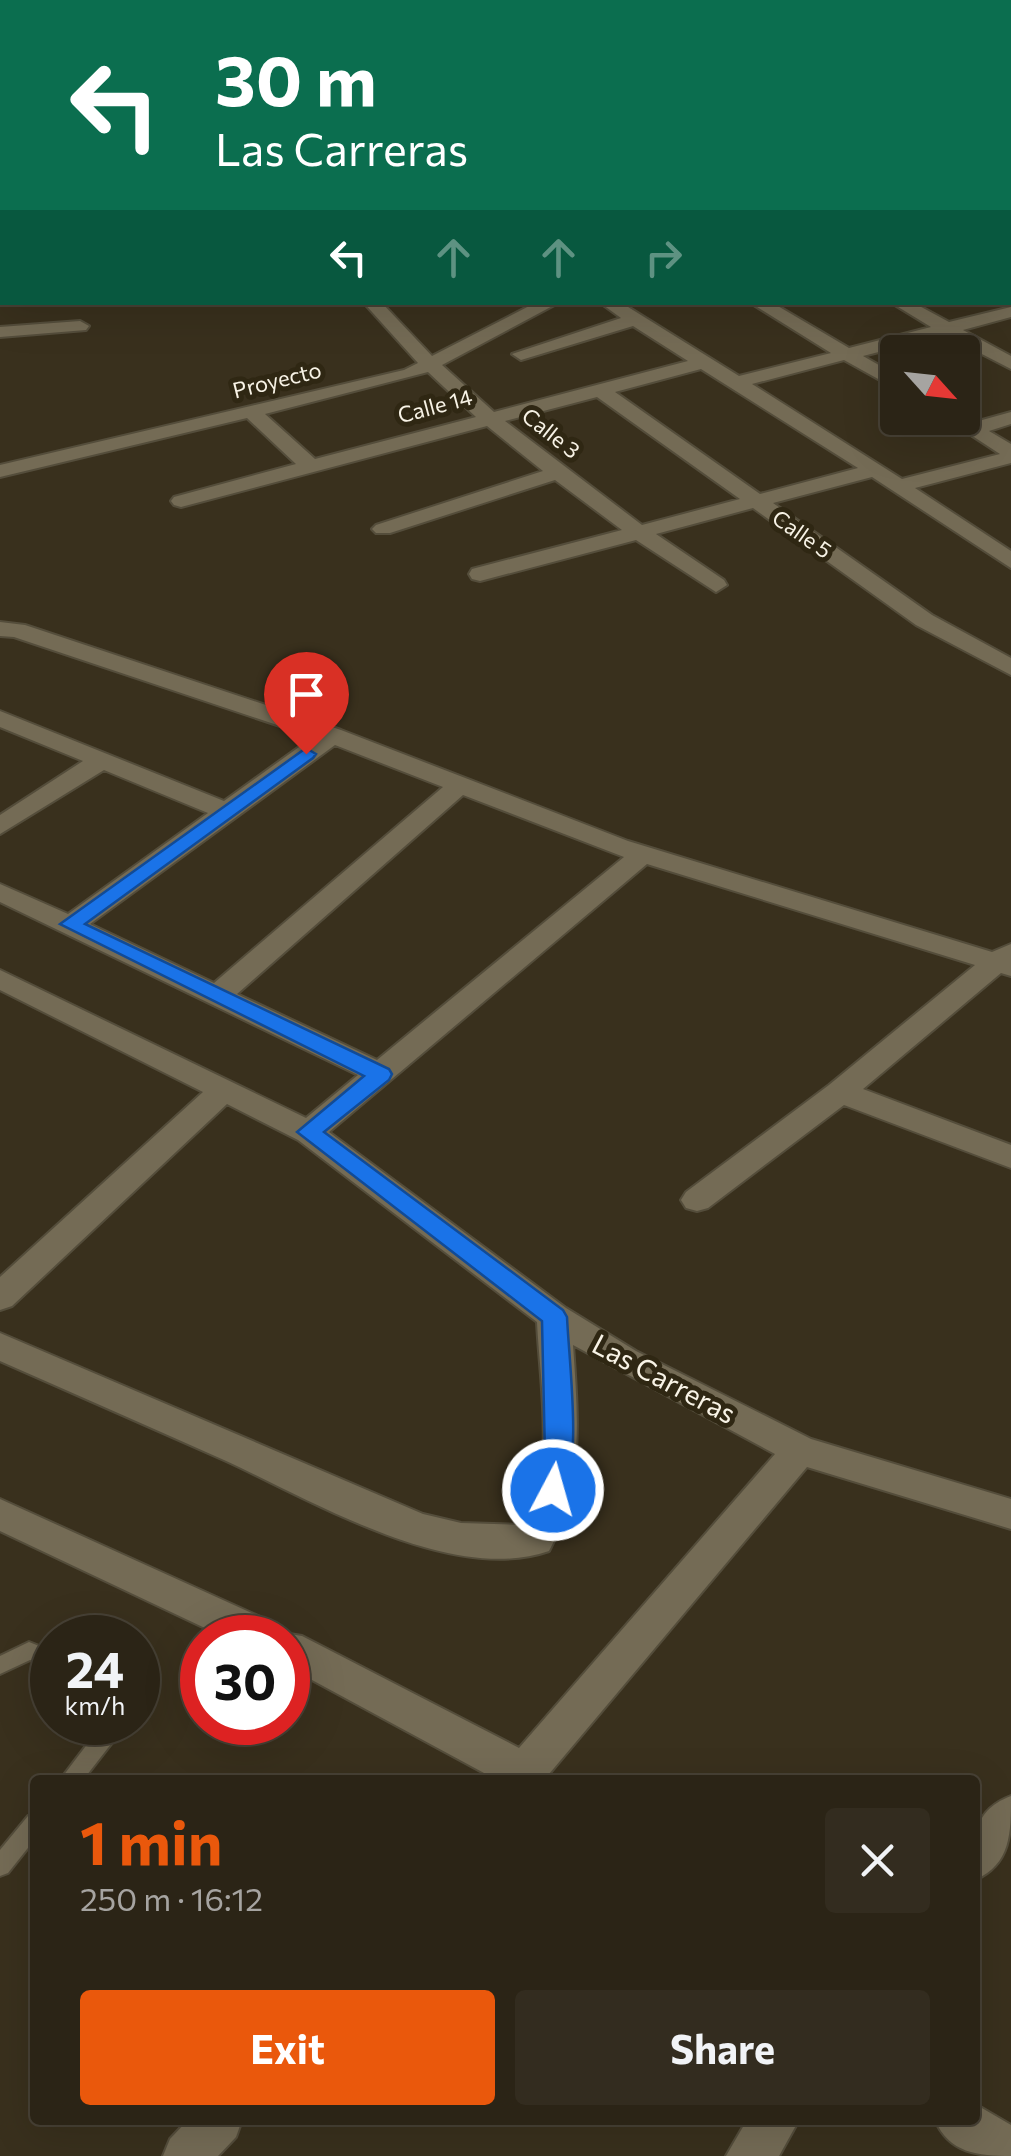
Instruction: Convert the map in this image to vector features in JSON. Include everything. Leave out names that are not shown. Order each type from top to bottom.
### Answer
[{"type":"street","name":"Calle 3","points":[[374,305],[406,344],[491,417],[638,533],[716,585]]},
{"type":"street","name":"Proyecto","points":[[0,471],[431,366],[546,305]]},
{"type":"street","points":[[612,305],[875,470],[1011,561]]},
{"type":"street","points":[[761,305],[880,373]]},
{"type":"street","points":[[903,305],[1011,364]]},
{"type":"street","points":[[735,383],[1011,312]]},
{"type":"street","points":[[521,354],[634,320]]},
{"type":"street","points":[[0,332],[80,326]]},
{"type":"street","name":"Calle 14","points":[[181,501],[702,363]]},
{"type":"street","name":"Calle 5","points":[[600,390],[924,620],[1011,668]]},
{"type":"street","points":[[251,412],[309,465]]},
{"type":"street","points":[[980,427],[1011,418]]},
{"type":"street","points":[[980,433],[1011,455]]},
{"type":"street","points":[[898,486],[1011,455]]},
{"type":"street","points":[[480,574],[875,470]]},
{"type":"street","points":[[383,529],[560,472]]},
{"type":"street","points":[[0,630],[17,630],[154,673],[332,735],[642,855],[1006,960]]},
{"type":"street","points":[[0,718],[228,812]]},
{"type":"street","points":[[70,924],[332,735]]},
{"type":"street","points":[[0,826],[102,760]]},
{"type":"street","points":[[218,995],[460,786]]},
{"type":"street","points":[[309,1132],[642,855]]},
{"type":"street","points":[[0,892],[381,1074]]},
{"type":"street","points":[[697,1200],[1006,960]]},
{"type":"street","name":"Las Carreras","points":[[0,979],[309,1132],[554,1317],[624,1360],[800,1450],[1011,1514]]},
{"type":"street","points":[[0,1297],[224,1089]]},
{"type":"street","points":[[840,1092],[1011,1157]]},
{"type":"street","points":[[0,1346],[400,1521],[472,1542],[516,1544],[536,1540],[548,1524],[559,1456],[554,1317]]},
{"type":"street","points":[[522,1775],[800,1450]]},
{"type":"street","points":[[0,1514],[217,1615]]},
{"type":"street","points":[[310,1660],[519,1775]]},
{"type":"street","points":[[980,1854],[1011,1815]]},
{"type":"street","points":[[188,2156],[215,2125]]},
{"type":"street","points":[[750,2156],[772,2125]]},
{"type":"street","points":[[966,2125],[1011,2152]]},
{"type":"lane","points":[[0,1665],[30,1651]]},
{"type":"lane","points":[[74,1775],[98,1745]]},
{"type":"lane","points":[[0,1866],[30,1828]]},
{"type":"route","points":[[306,754],[70,924],[381,1074],[309,1132],[554,1317],[559,1456],[553,1490]]}]
